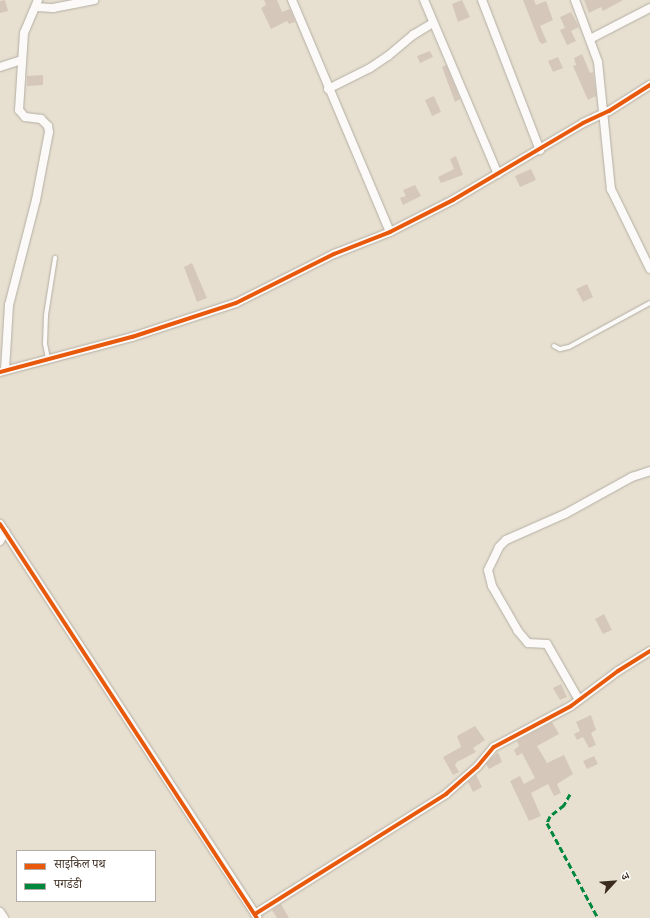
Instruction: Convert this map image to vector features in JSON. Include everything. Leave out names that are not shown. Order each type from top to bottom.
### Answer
[{"type":"street","points":[[94,0],[53,8],[38,4],[27,23],[21,60],[21,115],[41,119],[48,126],[48,132],[36,200],[9,305],[3,371],[204,315],[236,303],[354,244],[390,232],[498,174],[583,123],[602,115],[650,85]]},
{"type":"street","points":[[292,0],[328,89],[390,232]]},
{"type":"street","points":[[424,0],[498,174]]},
{"type":"street","points":[[482,0],[540,150]]},
{"type":"street","points":[[576,0],[598,62],[602,115],[611,190],[650,269]]},
{"type":"street","points":[[590,39],[650,8]]},
{"type":"street","points":[[328,89],[376,64],[413,35],[433,23]]},
{"type":"street","points":[[0,67],[21,60]]},
{"type":"street","points":[[579,700],[547,644],[528,644],[518,631],[495,592],[488,570],[499,547],[506,540],[565,514],[632,477],[650,471]]},
{"type":"street","points":[[2,528],[256,916],[446,794],[477,767],[494,747],[579,700],[618,671],[650,651]]},
{"type":"street","points":[[0,541],[2,528]]},
{"type":"street","points":[[0,912],[4,918]]},
{"type":"lane","points":[[48,359],[45,344],[46,315],[55,258]]},
{"type":"lane","points":[[554,346],[560,349],[569,347],[650,303]]},
{"type":"building","points":[[5,0],[8,11],[0,13],[0,1]]},
{"type":"building","points":[[264,0],[277,0],[282,12],[290,9],[295,22],[289,24],[287,21],[271,29],[261,8],[266,5]]},
{"type":"building","points":[[462,0],[470,17],[458,22],[452,4]]},
{"type":"building","points":[[523,0],[534,0],[536,5],[546,1],[553,20],[540,26],[547,42],[542,44],[539,41]]},
{"type":"building","points":[[584,0],[623,0],[603,11],[601,7],[589,13]]},
{"type":"building","points":[[571,12],[579,27],[571,31],[576,41],[567,45],[560,30],[565,28],[560,17]]},
{"type":"building","points":[[430,51],[433,57],[420,63],[417,56]]},
{"type":"building","points":[[582,54],[590,73],[593,72],[596,96],[588,100],[573,66],[576,65],[574,58]]},
{"type":"building","points":[[558,57],[563,68],[553,72],[548,61]]},
{"type":"building","points":[[446,65],[460,99],[455,102],[442,67]]},
{"type":"building","points":[[43,75],[43,85],[27,86],[27,76]]},
{"type":"building","points":[[434,96],[441,112],[432,116],[425,100]]},
{"type":"building","points":[[456,156],[463,175],[441,183],[438,177],[454,169],[450,159]]},
{"type":"building","points":[[531,169],[536,180],[520,187],[515,176]]},
{"type":"building","points":[[415,185],[421,196],[403,205],[400,198],[406,196],[403,190]]},
{"type":"building","points":[[192,263],[207,298],[197,302],[184,267]]},
{"type":"building","points":[[587,284],[593,297],[583,302],[576,289]]},
{"type":"building","points":[[604,614],[612,630],[603,634],[595,619]]},
{"type":"building","points":[[561,684],[567,697],[560,700],[553,688]]},
{"type":"building","points":[[591,715],[596,730],[591,733],[596,745],[589,748],[583,737],[577,740],[574,734],[580,731],[576,722]]},
{"type":"building","points":[[552,722],[559,734],[537,746],[547,763],[564,755],[573,774],[557,784],[561,793],[554,796],[548,784],[531,793],[541,816],[529,821],[510,781],[520,776],[524,784],[535,778],[522,753],[517,756],[514,750],[519,746],[517,741]]},
{"type":"building","points":[[475,726],[485,740],[473,748],[476,752],[457,762],[455,765],[459,772],[453,775],[443,757],[461,747],[457,736]]},
{"type":"building","points":[[498,752],[502,762],[489,769],[486,764]]},
{"type":"building","points":[[594,756],[598,764],[587,769],[583,761]]},
{"type":"building","points":[[476,775],[482,787],[473,792],[468,782]]},
{"type":"building","points":[[281,904],[289,918],[277,918],[272,910]]},
{"type":"marked path","points":[[570,794],[564,805],[550,816],[547,823],[598,918]]},
{"type":"cycle path","points":[[0,372],[132,337],[236,303],[334,254],[390,232],[453,200],[583,123],[609,111],[650,85]]},
{"type":"cycle path","points":[[0,524],[257,918]]},
{"type":"cycle path","points":[[255,914],[446,794],[477,767],[494,747],[571,706],[618,671],[650,651]]}]
